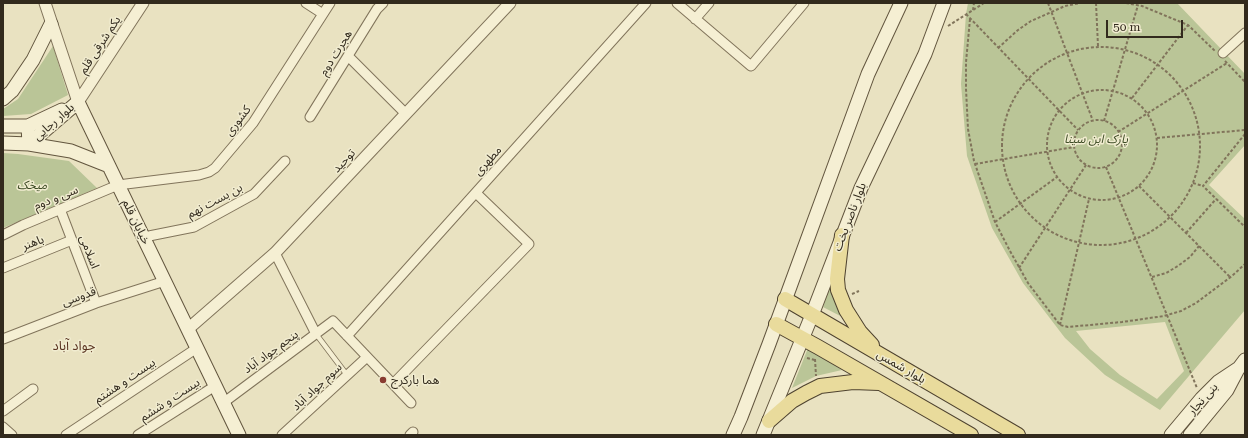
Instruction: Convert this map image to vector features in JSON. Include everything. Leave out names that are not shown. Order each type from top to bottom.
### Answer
[{"type":"main road","points":[[733,435],[776,324],[868,74],[900,3]]},
{"type":"main road","name":"بلوار ناصر بخت","points":[[763,435],[803,339],[861,188],[913,80],[944,3]]},
{"type":"main road","points":[[3,100],[12,91],[33,60],[51,24]]},
{"type":"main road","name":"بلوار رجایی","points":[[3,126],[28,126],[78,102]]},
{"type":"main road","name":"بلوار رجایی","points":[[3,143],[29,144],[78,102]]},
{"type":"main road","name":"خیابان قلم","points":[[78,102],[239,435]]},
{"type":"main road","points":[[28,126],[29,144],[71,151],[109,166]]},
{"type":"main road","points":[[842,235],[837,279],[841,299],[860,332],[882,355]]},
{"type":"main road","name":"بلوار شمس","points":[[785,299],[1018,435]]},
{"type":"main road","name":"بلوار شمس","points":[[776,324],[970,435]]},
{"type":"main road","name":"بنی نجار","points":[[1172,435],[1202,398],[1218,382],[1242,364]]},
{"type":"main road","name":"بنی نجار","points":[[1190,435],[1227,390],[1242,364]]},
{"type":"main road","points":[[769,421],[792,401],[820,386],[853,382],[882,384]]},
{"type":"street","name":"خیابان قلم","points":[[45,3],[78,102]]},
{"type":"street","name":"یکم شرقی قلم","points":[[78,102],[143,3]]},
{"type":"street","points":[[306,3],[323,14]]},
{"type":"street","name":"کشوری","points":[[118,185],[198,175],[216,168],[253,123],[330,3]]},
{"type":"street","name":"هجرت دوم","points":[[310,117],[377,9],[384,3]]},
{"type":"street","name":"توحید","points":[[188,329],[275,253],[510,3]]},
{"type":"street","name":"مطهری","points":[[347,336],[646,3]]},
{"type":"street","points":[[677,3],[751,66],[804,3]]},
{"type":"street","points":[[695,19],[709,3]]},
{"type":"street","points":[[1220,55],[1245,33]]},
{"type":"street","points":[[348,56],[406,114]]},
{"type":"street","name":"بن بست نهم","points":[[144,238],[194,227],[254,194],[285,161]]},
{"type":"street","name":"سی و دوم","points":[[3,234],[118,185]]},
{"type":"street","points":[[393,384],[529,244],[476,193]]},
{"type":"street","name":"اسلامی","points":[[60,209],[96,303]]},
{"type":"street","name":"باهنر","points":[[3,268],[72,240]]},
{"type":"street","points":[[275,253],[316,334]]},
{"type":"street","name":"قدوسی","points":[[3,339],[96,303],[165,281]]},
{"type":"street","name":"پنجم جواد آباد","points":[[223,402],[333,321],[347,336]]},
{"type":"street","points":[[347,336],[411,403]]},
{"type":"street","name":"بیست و هشتم","points":[[66,435],[197,348]]},
{"type":"street","name":"سوم جواد آباد","points":[[282,435],[367,357]]},
{"type":"street","name":"بیست و ششم","points":[[138,435],[215,386]]},
{"type":"street","points":[[3,411],[33,389]]},
{"type":"street","points":[[3,427],[12,435]]},
{"type":"lane","points":[[316,334],[347,376]]},
{"type":"path","points":[[973,10],[974,3]]},
{"type":"path","points":[[932,36],[984,3]]},
{"type":"path","points":[[1048,3],[1093,121]]},
{"type":"path","points":[[998,48],[1018,30],[1031,21],[1065,6],[1080,3]]},
{"type":"path","points":[[1096,3],[1098,46]]},
{"type":"path","points":[[1126,3],[1188,25],[1220,55],[1245,82]]},
{"type":"path","points":[[1104,121],[1138,6]]},
{"type":"path","points":[[966,14],[1078,130]]},
{"type":"path","points":[[970,19],[966,62],[966,89],[968,129],[975,164],[995,222],[1019,268],[1028,283],[1060,325],[1068,327],[1122,322],[1168,315],[1181,311],[1196,303],[1245,264]]},
{"type":"path","points":[[1132,98],[1188,25]]},
{"type":"path","points":[[1098,46],[1125,49],[1142,55],[1158,64],[1172,76],[1184,91],[1191,104],[1200,134],[1199,159],[1193,183],[1179,207],[1170,217],[1148,233],[1136,239],[1108,245],[1079,243],[1045,228],[1032,217],[1020,204],[1012,190],[1006,175],[1002,142],[1006,119],[1010,108],[1018,92],[1028,78],[1053,59],[1067,52],[1098,46]]},
{"type":"path","points":[[1118,132],[1227,63]]},
{"type":"path","points":[[1103,89],[1123,93],[1140,104],[1148,113],[1154,125],[1157,138],[1157,152],[1154,165],[1148,176],[1139,186],[1130,193],[1119,198],[1109,200],[1089,199],[1079,196],[1070,190],[1057,177],[1050,165],[1047,152],[1047,141],[1053,120],[1059,110],[1070,100],[1082,93],[1103,89]]},
{"type":"path","points":[[1093,121],[1104,121],[1112,125],[1118,132],[1122,145],[1117,158],[1106,167],[1096,168],[1086,165],[1080,160],[1074,147],[1078,130],[1085,124],[1093,121]]},
{"type":"path","points":[[1157,138],[1245,130]]},
{"type":"path","points":[[1203,186],[1245,134]]},
{"type":"path","points":[[975,164],[1074,147]]},
{"type":"path","points":[[1019,268],[1086,165]]},
{"type":"path","points":[[1106,167],[1202,398]]},
{"type":"path","points":[[995,222],[1057,177]]},
{"type":"path","points":[[1193,183],[1203,186],[1245,227]]},
{"type":"path","points":[[1139,186],[1230,277]]},
{"type":"path","points":[[1060,325],[1089,199]]},
{"type":"path","points":[[1186,233],[1216,199]]},
{"type":"path","points":[[1152,277],[1166,273],[1178,266],[1190,257],[1199,246]]},
{"type":"green space","name":"پارک ابن سینا","points":[[968,3],[1177,3],[1245,74],[1245,145],[1209,185],[1245,219],[1245,310],[1160,410],[1105,375],[1065,338],[1023,283],[992,228],[967,156],[961,84]],"holes":[[[1165,322],[1184,371],[1157,399],[1120,375],[1090,349],[1076,331]]]},
{"type":"green space","points":[[53,46],[68,95],[31,114],[3,116],[3,109],[18,99]]},
{"type":"green space","name":"میخک","points":[[3,153],[69,161],[97,188],[3,228]]},
{"type":"green space","points":[[833,278],[846,319],[823,307]]},
{"type":"green space","points":[[808,348],[842,370],[816,376],[792,388]]},
{"type":"place","name":"هما بارکرج","points":[[383,380]]},
{"type":"district","name":"جواد آباد","points":[[74,346]]}]
